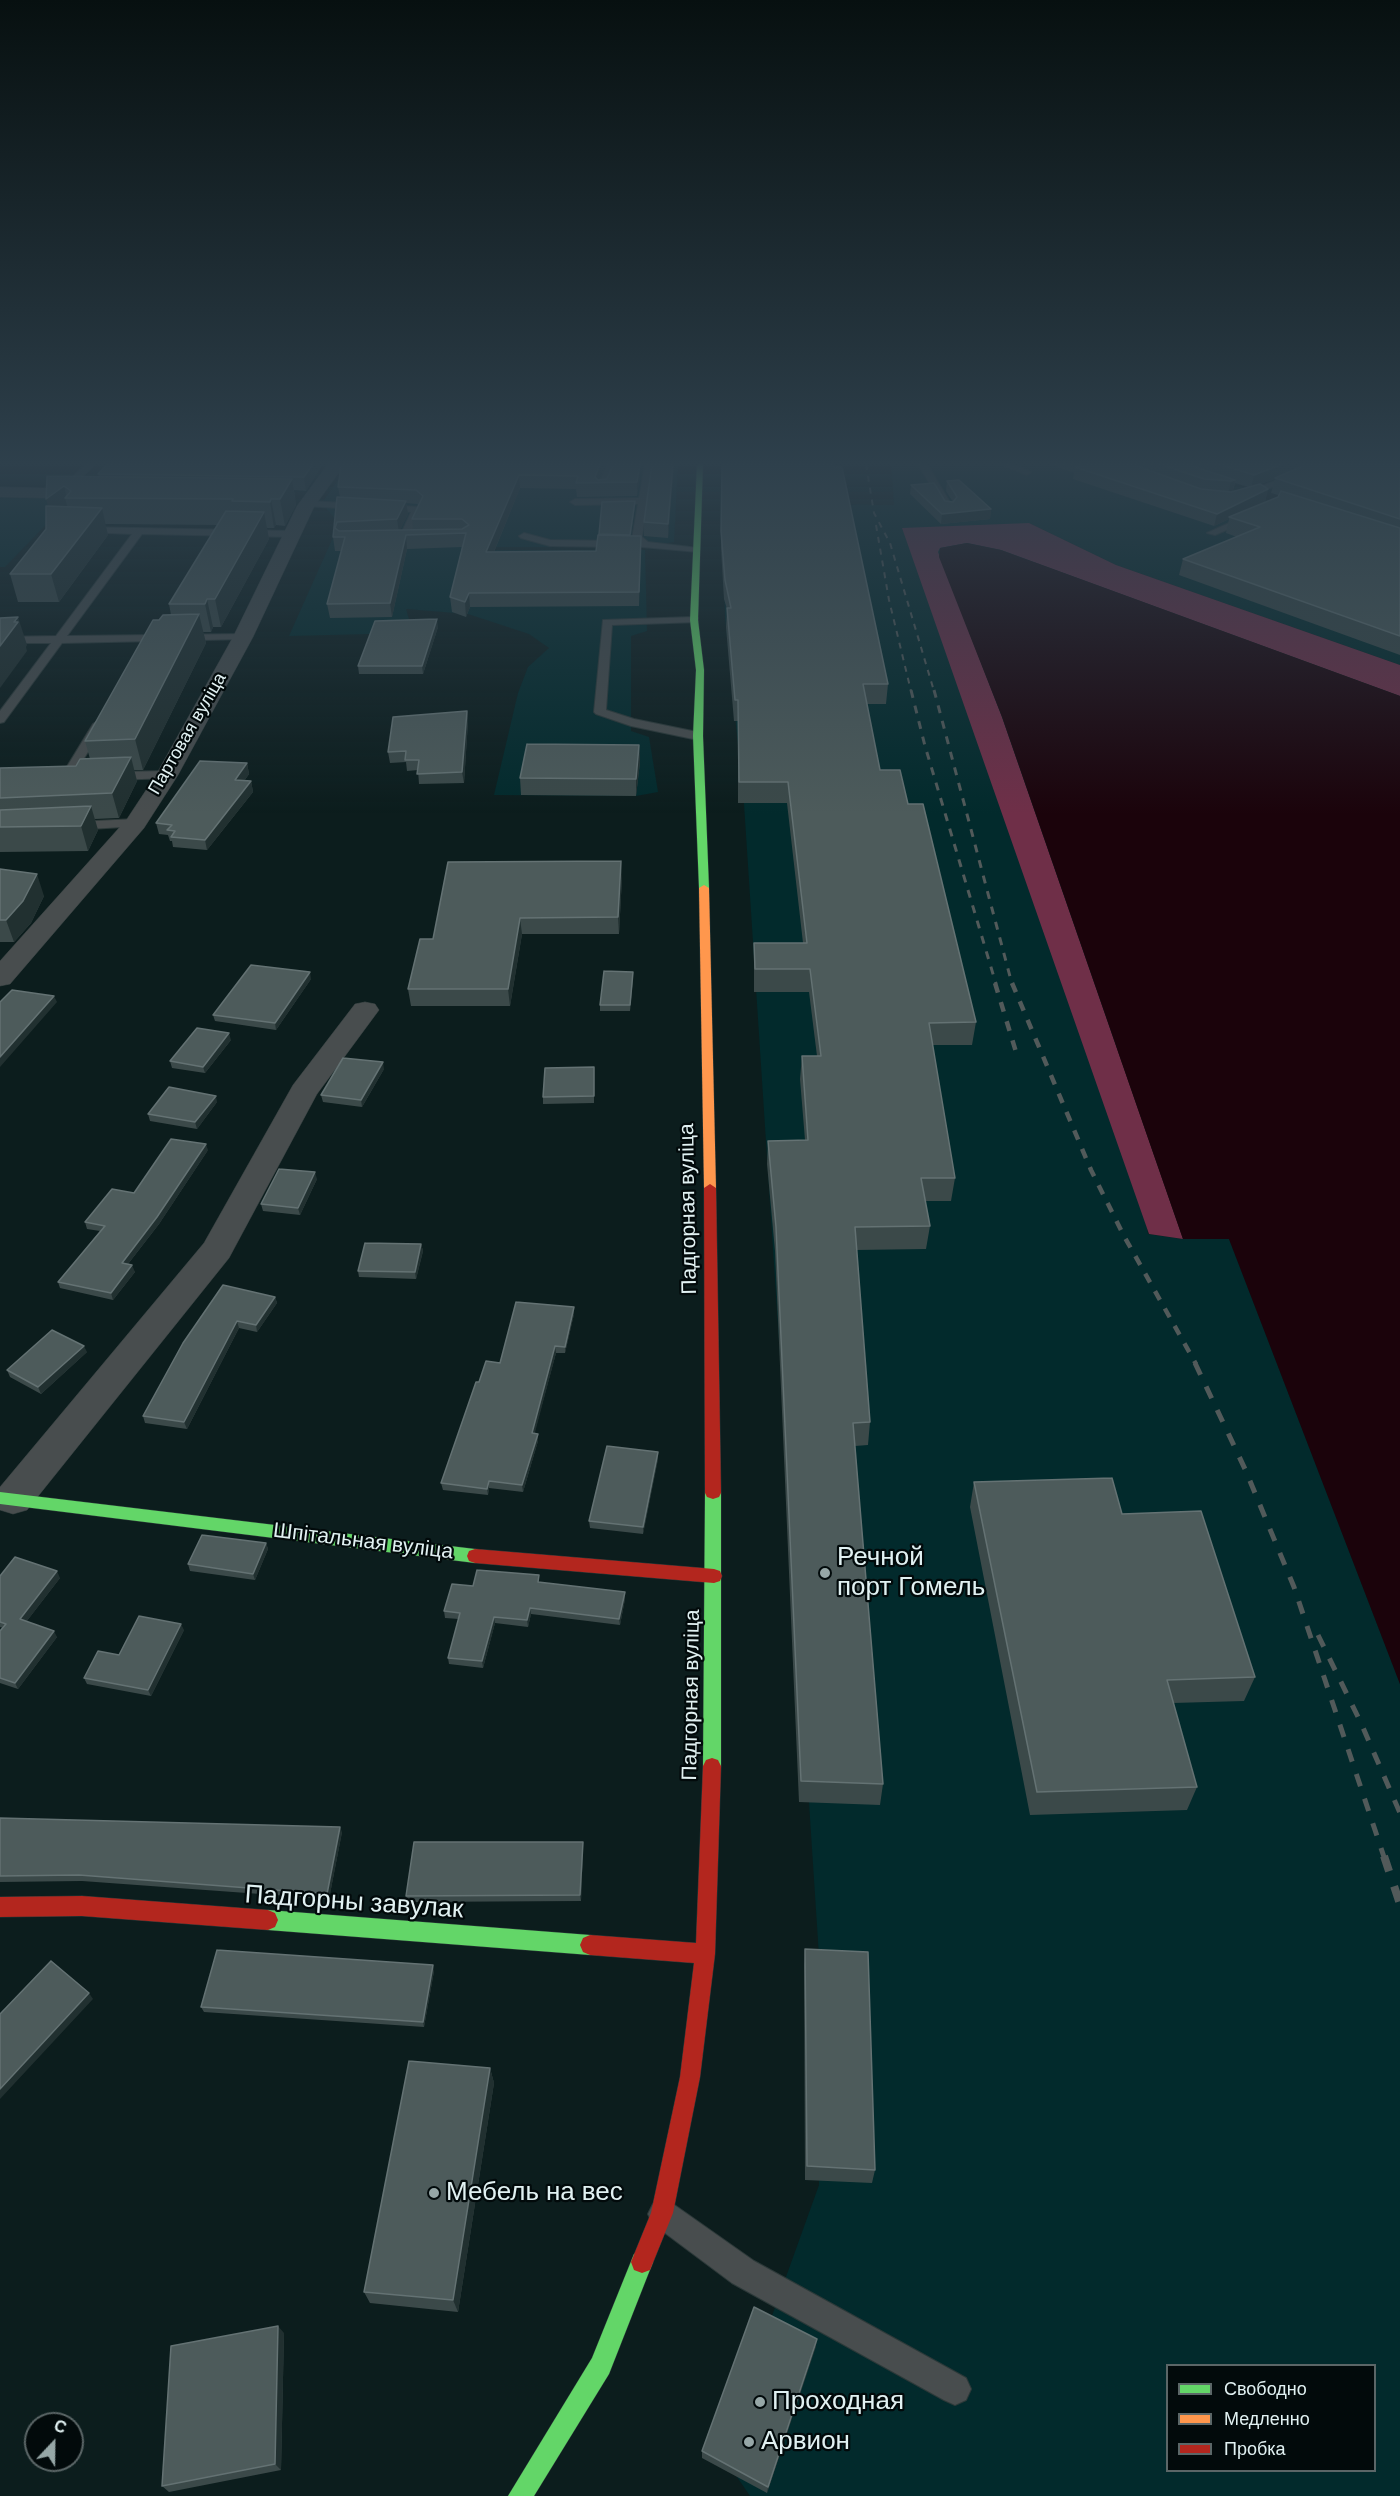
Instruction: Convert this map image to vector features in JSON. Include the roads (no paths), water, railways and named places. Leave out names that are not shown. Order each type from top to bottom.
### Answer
[{"type":"street","name":"Партовая вуліца","points":[[0,978],[136,823],[167,774],[243,637],[270,580]]},
{"type":"street","name":"Падгорная вуліца","points":[[520,2496],[601,2366],[662,2213],[690,2078],[705,1954],[712,1761],[714,1576],[707,957],[698,736],[700,669],[694,620],[695,580]]},
{"type":"street","name":"Шпітальная вуліца","points":[[7,1498],[217,1250],[303,1092],[365,1010]]},
{"type":"street","name":"Шпітальная вуліца","points":[[7,1498],[489,1558],[714,1576]]},
{"type":"street","name":"Падгорны завулак","points":[[0,1907],[82,1906],[705,1954]]},
{"type":"lane","points":[[0,719],[102,580]]},
{"type":"lane","points":[[694,620],[607,622],[600,712],[631,722],[698,736]]},
{"type":"lane","points":[[0,640],[243,637]]},
{"type":"lane","points":[[66,778],[103,718]]},
{"type":"lane","points":[[100,777],[167,774]]},
{"type":"lane","points":[[57,826],[136,823]]},
{"type":"lane","points":[[662,2213],[743,2272],[955,2389]]},
{"type":"railway","points":[[886,580],[911,691]]},
{"type":"railway","points":[[901,580],[934,691]]},
{"type":"railway","points":[[911,690],[925,746],[996,984]]},
{"type":"railway","points":[[934,690],[1012,984]]},
{"type":"railway","points":[[995,983],[1016,1052]]},
{"type":"railway","points":[[1012,983],[1091,1170],[1124,1236],[1196,1364]]},
{"type":"railway","points":[[1195,1363],[1245,1469],[1294,1587],[1384,1857]]},
{"type":"railway","points":[[1318,1635],[1361,1723],[1400,1813]]},
{"type":"railway","points":[[1384,1856],[1400,1904]]},
{"type":"place","name":"Речной порт Гомель","points":[[825,1573]]},
{"type":"place","name":"Мебель на вес","points":[[434,2193]]},
{"type":"place","name":"Проходная","points":[[760,2402]]},
{"type":"place","name":"Арвион","points":[[749,2442]]}]
